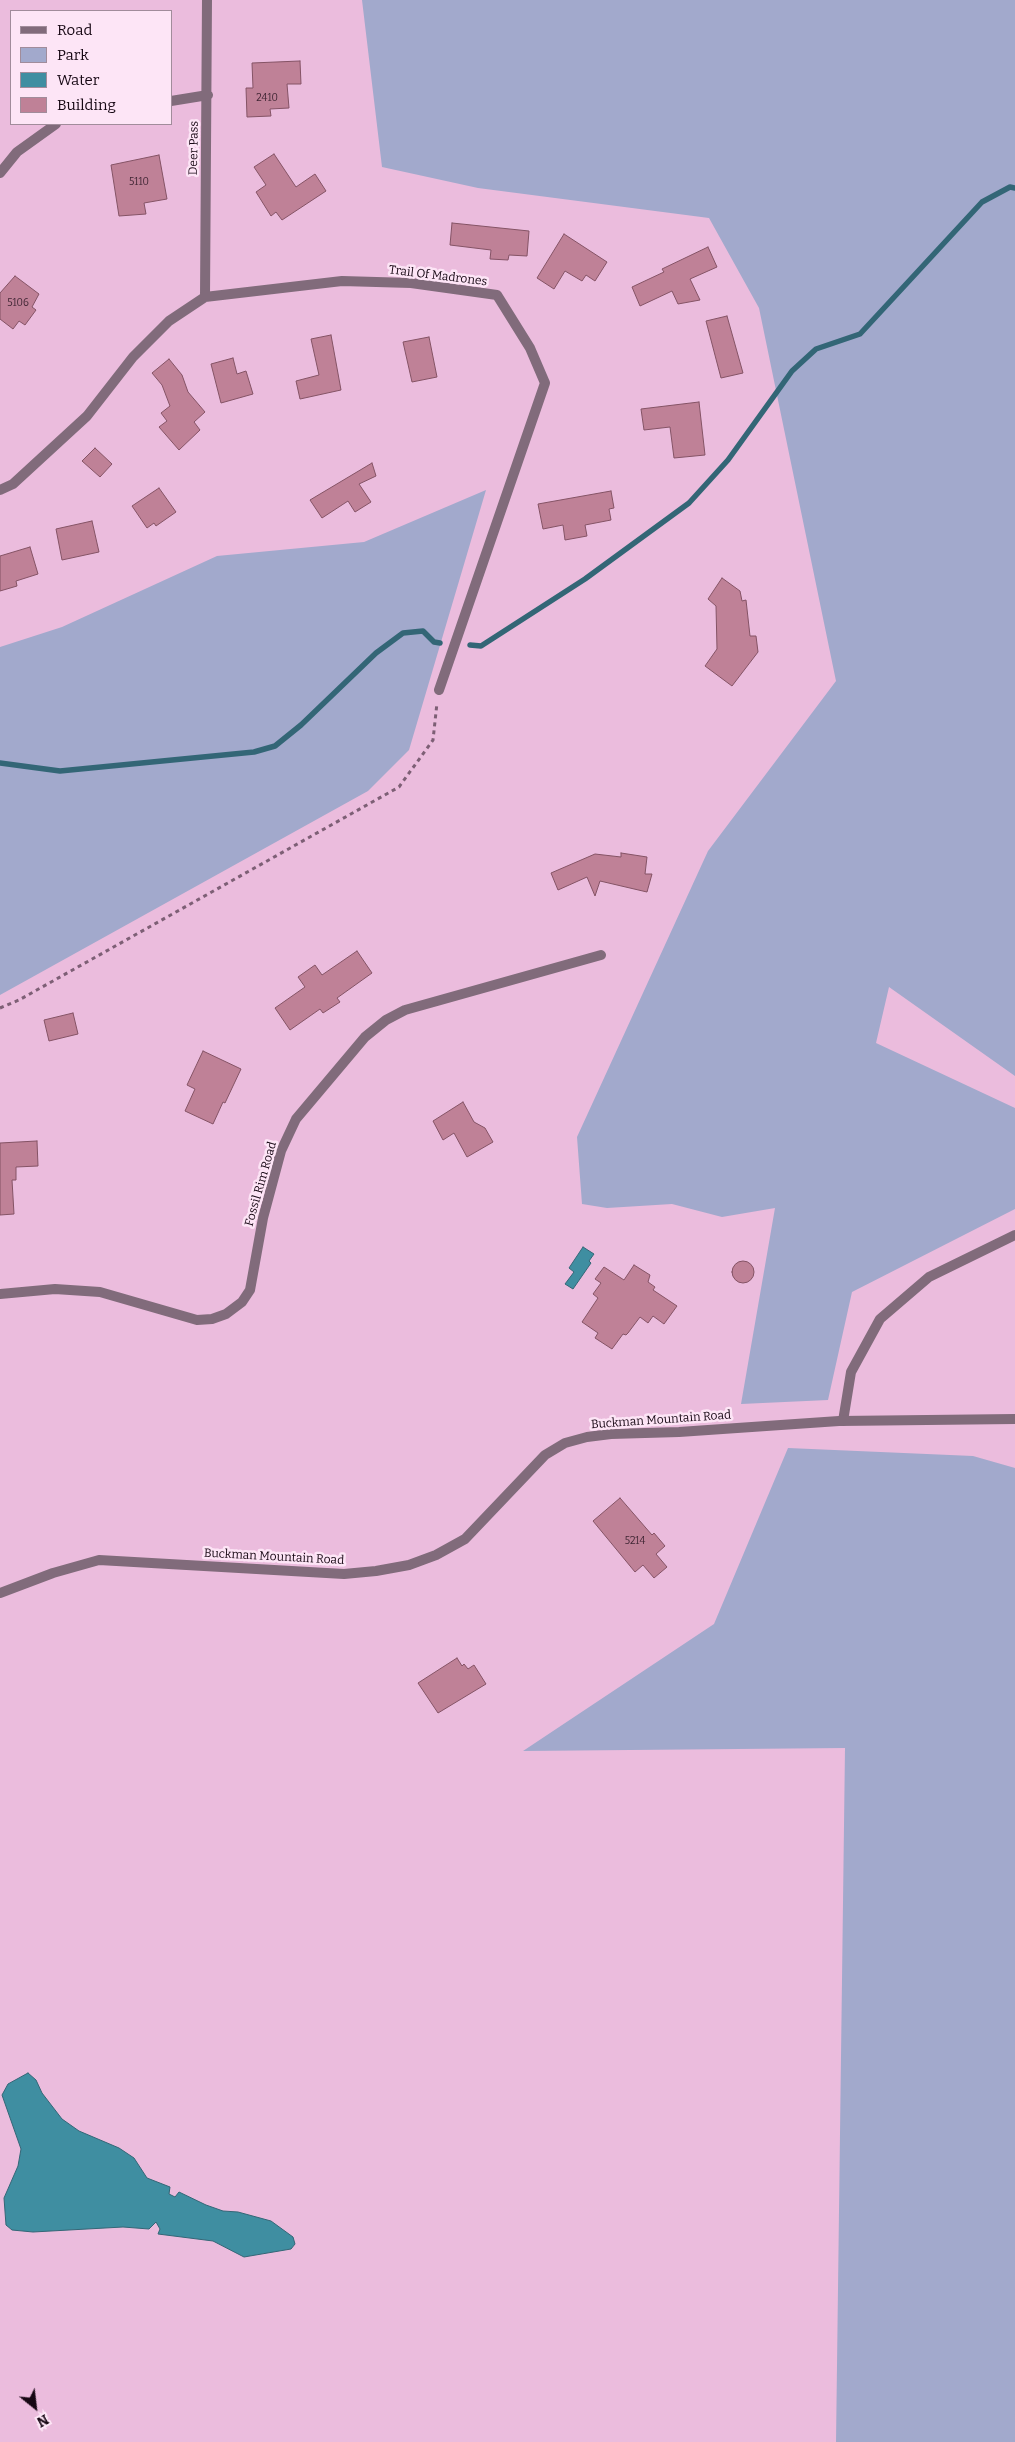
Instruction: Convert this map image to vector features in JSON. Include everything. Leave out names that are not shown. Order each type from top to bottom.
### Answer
[{"type":"street","name":"Deer Pass","points":[[205,297],[208,96],[207,0]]},
{"type":"street","points":[[172,101],[208,96]]},
{"type":"street","points":[[0,173],[17,152],[55,125]]},
{"type":"street","name":"Trail Of Madrones","points":[[0,490],[13,484],[87,416],[133,357],[169,321],[205,297],[342,281],[411,283],[497,295],[530,348],[545,383],[439,690]]},
{"type":"street","name":"Fossil Rim Road","points":[[0,1294],[55,1289],[100,1292],[197,1320],[212,1319],[226,1314],[242,1302],[250,1290],[267,1201],[281,1151],[296,1119],[366,1037],[386,1020],[405,1010],[433,1000],[601,954]]},
{"type":"street","points":[[843,1421],[851,1372],[880,1319],[929,1277],[1015,1235]]},
{"type":"street","name":"Buckman Mountain Road","points":[[0,1593],[52,1573],[100,1560],[344,1574],[409,1565],[436,1555],[466,1539],[538,1462],[565,1444],[611,1434],[679,1432],[843,1421],[1015,1419]]},
{"type":"path","points":[[0,1008],[18,1000],[398,787],[432,740],[439,690]]},
{"type":"green space","points":[[362,0],[1015,0],[1015,1076],[889,987],[876,1043],[1015,1108],[1015,1209],[852,1292],[828,1400],[741,1404],[775,1208],[722,1217],[672,1204],[607,1208],[582,1204],[577,1137],[708,851],[836,681],[759,308],[709,218],[478,188],[382,167]]},
{"type":"green space","points":[[486,490],[409,750],[368,791],[0,995],[0,647],[62,627],[217,556],[364,542]]},
{"type":"green space","points":[[788,1448],[973,1456],[1015,1468],[1015,2442],[836,2442],[845,1748],[523,1751],[714,1624]]},
{"type":"water","points":[[583,1247],[594,1254],[589,1261],[591,1263],[573,1289],[565,1284],[574,1272],[569,1268]]},
{"type":"water","points":[[28,2073],[36,2080],[42,2093],[62,2119],[79,2131],[119,2148],[134,2158],[147,2178],[170,2187],[169,2194],[175,2197],[179,2192],[223,2211],[238,2212],[271,2221],[293,2237],[295,2244],[291,2249],[244,2257],[213,2241],[158,2234],[160,2229],[156,2222],[149,2229],[123,2227],[33,2232],[12,2230],[6,2225],[4,2198],[18,2166],[21,2149],[2,2095],[8,2084]]},
{"type":"building","points":[[300,61],[301,84],[287,84],[289,108],[270,109],[271,116],[247,117],[246,88],[253,88],[252,63]]},
{"type":"building","points":[[274,154],[296,187],[315,174],[326,191],[282,220],[276,212],[271,216],[256,192],[266,185],[254,167]]},
{"type":"building","points":[[159,155],[167,199],[144,203],[146,214],[119,216],[111,165]]},
{"type":"building","points":[[452,223],[529,231],[527,256],[509,255],[508,260],[490,259],[491,250],[450,245]]},
{"type":"building","points":[[564,234],[607,262],[595,281],[586,275],[582,281],[565,271],[554,289],[537,278]]},
{"type":"building","points":[[708,247],[717,267],[690,279],[700,300],[678,304],[672,291],[640,306],[632,287],[664,272],[662,269]]},
{"type":"building","points":[[15,276],[39,294],[32,307],[36,310],[25,325],[19,321],[13,329],[0,319],[0,293]]},
{"type":"building","points":[[727,316],[743,373],[721,378],[706,321]]},
{"type":"building","points":[[331,335],[341,390],[300,399],[296,381],[319,375],[311,339]]},
{"type":"building","points":[[429,337],[437,377],[412,382],[403,342]]},
{"type":"building","points":[[233,358],[237,374],[246,371],[253,394],[221,403],[211,364]]},
{"type":"building","points":[[169,359],[182,375],[188,392],[205,412],[194,422],[200,430],[179,450],[159,427],[167,421],[161,413],[170,406],[162,385],[152,373]]},
{"type":"building","points":[[699,402],[705,455],[674,458],[670,427],[644,430],[641,409]]},
{"type":"building","points":[[95,448],[112,464],[100,477],[82,461]]},
{"type":"building","points":[[372,463],[376,476],[359,484],[371,502],[355,512],[348,501],[322,518],[310,500]]},
{"type":"building","points":[[159,488],[176,512],[156,526],[154,523],[147,528],[132,506]]},
{"type":"building","points":[[611,491],[614,508],[609,509],[611,520],[585,525],[587,536],[565,540],[563,525],[543,529],[538,504]]},
{"type":"building","points":[[92,521],[99,552],[62,560],[56,529]]},
{"type":"building","points":[[30,547],[38,574],[16,581],[17,586],[0,591],[0,556]]},
{"type":"building","points":[[722,578],[740,591],[742,601],[746,600],[750,636],[756,636],[758,652],[732,686],[705,666],[717,649],[716,606],[708,599]]},
{"type":"building","points":[[621,853],[647,857],[645,874],[652,874],[647,892],[600,881],[595,896],[587,877],[558,890],[551,873],[595,854],[621,857]]},
{"type":"building","points":[[357,951],[372,973],[337,998],[340,1002],[323,1013],[320,1009],[290,1030],[275,1008],[305,987],[298,977],[315,965],[322,975]]},
{"type":"building","points":[[73,1013],[78,1034],[49,1041],[44,1020]]},
{"type":"building","points":[[203,1051],[241,1069],[213,1124],[185,1111],[195,1089],[187,1085]]},
{"type":"building","points":[[463,1102],[474,1122],[485,1128],[493,1142],[467,1157],[454,1133],[443,1140],[433,1121]]},
{"type":"building","points":[[37,1141],[38,1166],[16,1167],[16,1180],[12,1180],[14,1214],[0,1215],[0,1143]]},
{"type":"building","points":[[743,1261],[751,1264],[754,1272],[751,1280],[743,1283],[735,1280],[732,1272],[735,1264]]},
{"type":"building","points":[[634,1265],[650,1275],[648,1282],[655,1287],[653,1290],[677,1306],[664,1324],[653,1316],[648,1323],[640,1317],[626,1335],[623,1334],[612,1349],[595,1338],[598,1333],[582,1322],[598,1298],[593,1294],[601,1283],[595,1279],[604,1267],[624,1280]]},
{"type":"building","points":[[620,1498],[652,1535],[654,1533],[665,1546],[656,1554],[667,1567],[654,1578],[643,1565],[635,1572],[593,1521]]},
{"type":"building","points":[[457,1658],[462,1666],[464,1664],[468,1669],[474,1665],[486,1684],[438,1713],[418,1683]]},
{"type":"waterway","points":[[470,645],[481,646],[585,579],[689,503],[728,460],[792,371],[816,349],[860,334],[982,202],[1010,187],[1015,188]]},
{"type":"waterway","points":[[0,763],[60,771],[254,752],[275,746],[301,725],[376,653],[403,633],[423,631],[434,642],[440,643]]}]
